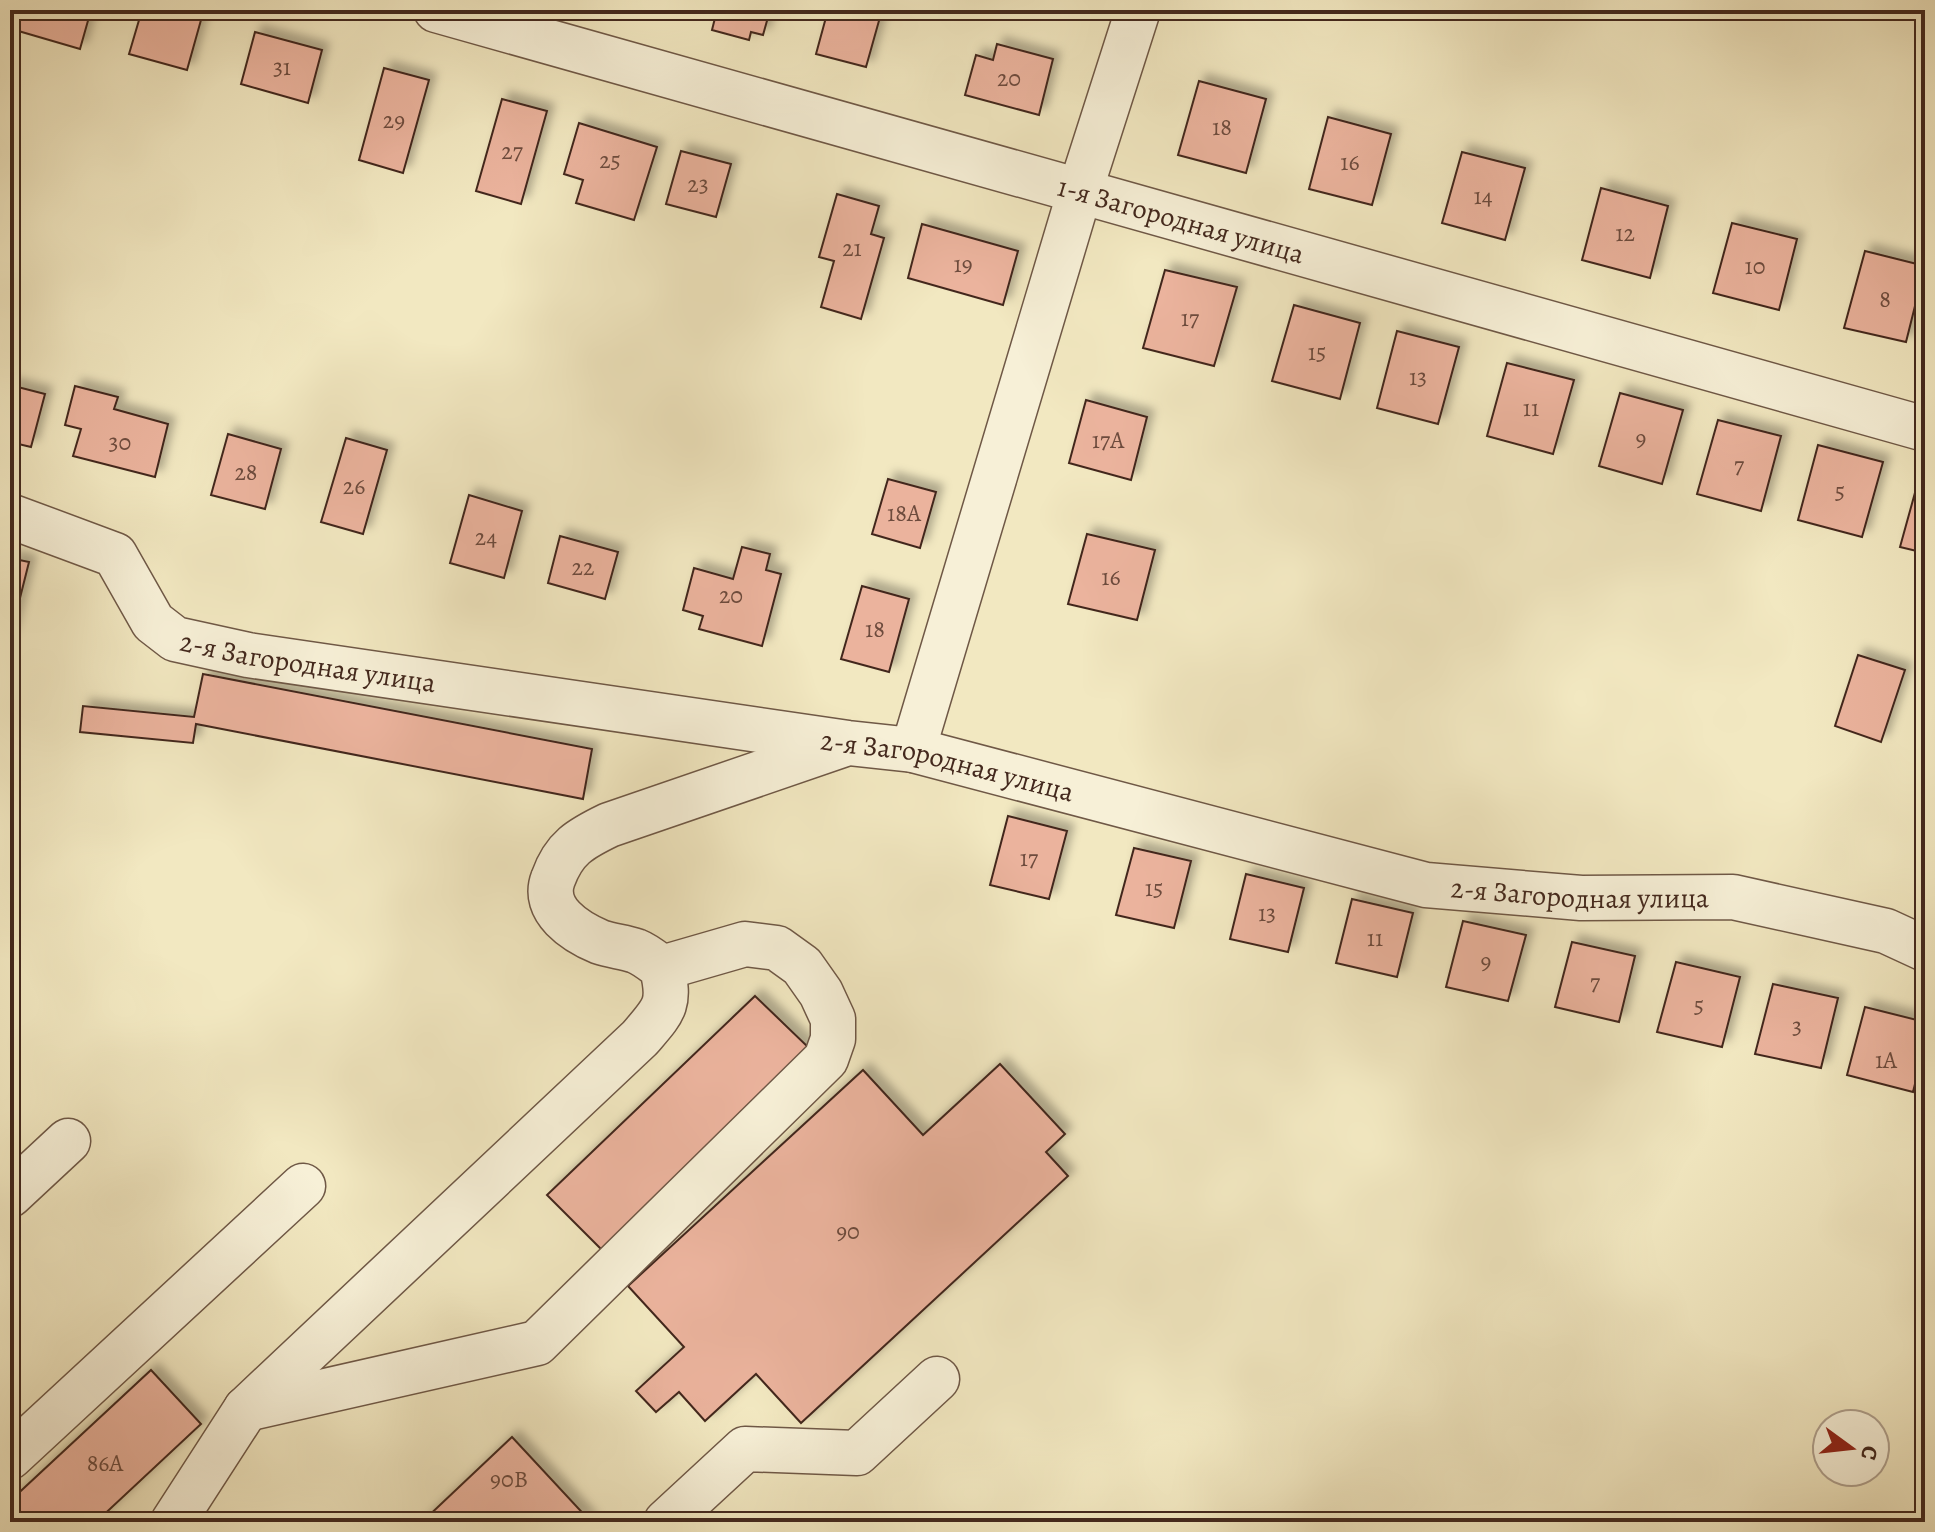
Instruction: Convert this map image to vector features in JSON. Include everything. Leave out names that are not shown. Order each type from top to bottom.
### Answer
[{"type":"street","name":"1-я Загородная улица","points":[[436,10],[1925,429]]},
{"type":"street","points":[[913,750],[1080,191],[1138,10]]},
{"type":"street","name":"2-я Загородная улица","points":[[10,516],[115,555],[153,622],[175,639],[248,655],[913,750],[1426,885],[1581,898],[1733,897],[1886,931],[1925,949]]},
{"type":"street","points":[[173,1522],[246,1409],[640,1038],[661,1013],[668,992],[662,968],[640,952],[599,941],[566,923],[552,904],[550,885],[559,862],[579,840],[609,825],[848,743]]},
{"type":"street","points":[[246,1409],[537,1343],[826,1059],[833,1039],[833,1019],[821,993],[802,966],[777,948],[745,944],[662,968]]},
{"type":"street","points":[[10,1195],[68,1141]]},
{"type":"street","points":[[10,1457],[303,1186]]},
{"type":"street","points":[[666,1522],[745,1449],[857,1453],[937,1379]]},
{"type":"building","points":[[21,10],[91,10],[80,49],[15,30]]},
{"type":"building","points":[[142,10],[164,10],[201,20],[187,70],[129,54]]},
{"type":"building","points":[[717,10],[770,10],[763,35],[751,32],[749,40],[712,30]]},
{"type":"building","points":[[828,10],[882,10],[866,67],[816,54]]},
{"type":"building","points":[[255,32],[322,50],[308,103],[241,84]]},
{"type":"building","points":[[997,44],[1053,59],[1039,115],[965,95],[976,55],[993,60]]},
{"type":"building","points":[[384,68],[429,80],[403,173],[359,160]]},
{"type":"building","points":[[1199,81],[1266,99],[1246,173],[1178,155]]},
{"type":"building","points":[[502,99],[547,111],[521,204],[476,191]]},
{"type":"building","points":[[1328,117],[1391,134],[1372,205],[1309,189]]},
{"type":"building","points":[[579,123],[657,147],[634,220],[576,203],[583,180],[564,174]]},
{"type":"building","points":[[681,151],[731,164],[716,217],[666,204]]},
{"type":"building","points":[[1462,152],[1525,168],[1505,240],[1442,223]]},
{"type":"building","points":[[1601,188],[1668,206],[1650,278],[1582,260]]},
{"type":"building","points":[[837,194],[879,206],[871,234],[884,238],[861,319],[821,307],[834,261],[819,257]]},
{"type":"building","points":[[1732,223],[1797,239],[1779,310],[1713,293]]},
{"type":"building","points":[[922,224],[1018,251],[1003,305],[908,278]]},
{"type":"building","points":[[1865,251],[1925,266],[1906,342],[1844,328]]},
{"type":"building","points":[[1165,270],[1237,287],[1214,366],[1143,348]]},
{"type":"building","points":[[1294,305],[1360,323],[1340,399],[1272,381]]},
{"type":"building","points":[[1397,331],[1459,347],[1438,424],[1377,408]]},
{"type":"building","points":[[1507,363],[1574,380],[1553,454],[1487,436]]},
{"type":"building","points":[[10,385],[45,394],[31,447],[10,442]]},
{"type":"building","points":[[75,386],[118,397],[114,409],[168,424],[155,477],[73,456],[81,429],[65,425]]},
{"type":"building","points":[[1620,393],[1683,410],[1662,484],[1599,466]]},
{"type":"building","points":[[1086,400],[1147,417],[1131,480],[1069,463]]},
{"type":"building","points":[[1718,420],[1781,436],[1761,511],[1697,494]]},
{"type":"building","points":[[228,434],[281,449],[265,509],[211,495]]},
{"type":"building","points":[[346,438],[387,450],[363,534],[321,522]]},
{"type":"building","points":[[1818,445],[1883,462],[1862,537],[1798,520]]},
{"type":"building","points":[[1921,471],[1925,472],[1925,553],[1900,547]]},
{"type":"building","points":[[888,479],[936,492],[920,548],[872,534]]},
{"type":"building","points":[[469,495],[522,511],[504,578],[450,563]]},
{"type":"building","points":[[1087,534],[1155,550],[1137,620],[1068,604]]},
{"type":"building","points":[[560,536],[618,552],[605,599],[548,583]]},
{"type":"building","points":[[742,547],[770,554],[766,570],[781,574],[762,646],[699,629],[703,616],[683,610],[694,568],[733,579]]},
{"type":"building","points":[[10,558],[29,562],[10,638]]},
{"type":"building","points":[[862,586],[909,599],[889,672],[841,659]]},
{"type":"building","points":[[1858,655],[1905,670],[1881,742],[1835,726]]},
{"type":"building","points":[[203,674],[592,749],[583,799],[196,724],[193,743],[80,732],[83,706],[194,717]]},
{"type":"building","points":[[1008,816],[1067,831],[1049,899],[990,885]]},
{"type":"building","points":[[1134,848],[1191,861],[1174,928],[1116,915]]},
{"type":"building","points":[[1246,874],[1304,888],[1288,952],[1230,939]]},
{"type":"building","points":[[1352,899],[1413,913],[1397,977],[1336,963]]},
{"type":"building","points":[[1463,921],[1526,935],[1508,1001],[1446,987]]},
{"type":"building","points":[[1572,942],[1635,956],[1619,1022],[1555,1007]]},
{"type":"building","points":[[1676,962],[1740,977],[1722,1047],[1657,1032]]},
{"type":"building","points":[[1773,984],[1838,998],[1821,1068],[1755,1054]]},
{"type":"building","points":[[755,996],[809,1048],[603,1251],[547,1195]]},
{"type":"building","points":[[1865,1007],[1925,1022],[1925,1044],[1913,1092],[1847,1075]]},
{"type":"building","points":[[1000,1064],[1065,1134],[1046,1152],[1068,1176],[801,1423],[756,1374],[705,1421],[679,1392],[656,1412],[636,1391],[684,1347],[628,1286],[863,1070],[923,1135]]},
{"type":"building","points":[[151,1370],[201,1424],[96,1522],[10,1522],[10,1501]]},
{"type":"building","points":[[512,1437],[591,1522],[422,1522]]}]
